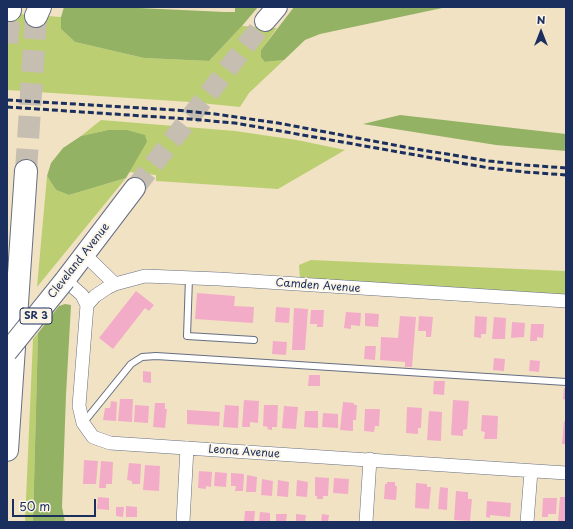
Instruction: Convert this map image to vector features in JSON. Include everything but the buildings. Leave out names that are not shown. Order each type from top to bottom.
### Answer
[{"type":"highway","points":[[7,450],[26,171]]},
{"type":"main road","name":"Cleveland Avenue","points":[[7,352],[66,280],[84,254],[135,188]]},
{"type":"street","points":[[84,254],[115,284]]},
{"type":"street","name":"Camden Avenue","points":[[87,305],[95,296],[107,288],[115,284],[145,276],[566,301]]},
{"type":"street","points":[[66,280],[82,295],[87,305]]},
{"type":"street","name":"Leona Avenue","points":[[87,305],[79,406],[83,423],[93,438],[110,443],[566,473]]},
{"type":"street","points":[[183,522],[187,448]]},
{"type":"street","points":[[366,522],[370,459]]},
{"type":"street","points":[[527,522],[532,471]]},
{"type":"lane","points":[[189,278],[187,336],[254,340]]},
{"type":"lane","points":[[83,423],[131,364],[142,357],[156,356],[566,382]]},
{"type":"green space","points":[[64,7],[117,7],[235,12],[235,7],[258,7],[209,61],[144,58],[75,42],[61,29],[61,17]]},
{"type":"green space","points":[[294,7],[447,7],[320,34],[305,40],[284,60],[265,62],[261,57],[261,50]]},
{"type":"green space","points":[[7,13],[61,17],[61,29],[75,42],[144,58],[209,61],[242,26],[277,28],[261,50],[265,62],[284,60],[249,93],[240,107],[190,102],[7,90]]},
{"type":"green space","points":[[400,115],[566,134],[566,151],[496,145],[363,124]]},
{"type":"green space","points":[[101,120],[235,131],[297,140],[345,150],[278,189],[156,181],[156,175],[129,172],[147,142],[108,130],[81,136]]},
{"type":"green space","points":[[108,130],[127,130],[145,135],[147,142],[126,178],[69,195],[56,190],[47,176],[51,163],[63,148],[81,136]]},
{"type":"green space","points":[[47,176],[56,190],[69,195],[126,178],[37,287]]},
{"type":"green space","points":[[311,260],[566,271],[566,295],[300,279],[299,265]]},
{"type":"green space","points":[[65,304],[71,305],[62,507],[65,522],[33,522],[38,333],[59,306]]},
{"type":"green space","points":[[38,333],[33,522],[25,522],[33,339]]},
{"type":"tunnel","points":[[7,43],[10,10]]},
{"type":"tunnel","points":[[26,171],[36,16]]},
{"type":"tunnel","points":[[135,188],[265,21]]},
{"type":"railway","points":[[7,100],[175,110],[215,114],[278,123],[410,148],[489,161],[566,168]]},
{"type":"railway","points":[[7,107],[235,123],[489,168],[566,175]]}]
